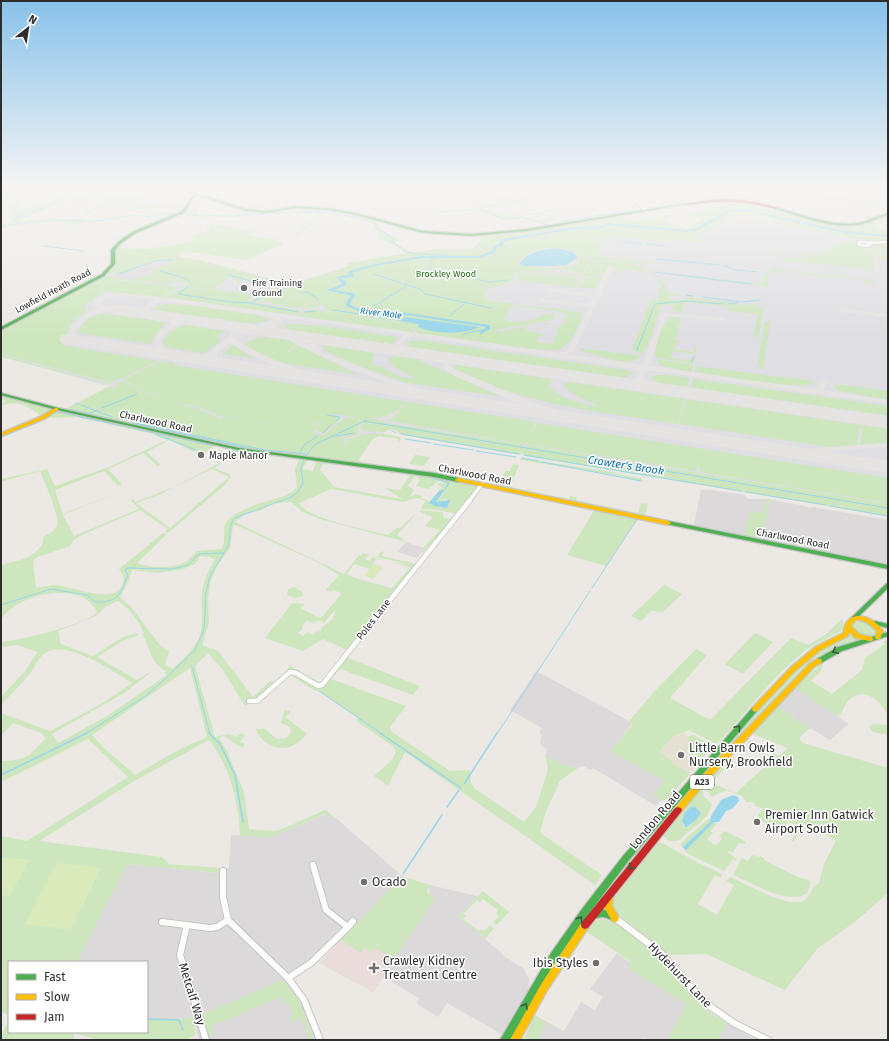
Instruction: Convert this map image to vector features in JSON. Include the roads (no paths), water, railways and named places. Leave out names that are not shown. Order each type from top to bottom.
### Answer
[{"type":"street","name":"Lowfield Heath Road","points":[[1,329],[101,276],[113,262],[113,251],[126,238]]},
{"type":"street","points":[[865,242],[870,245]]},
{"type":"street","points":[[877,243],[864,246],[858,243],[888,242]]},
{"type":"street","points":[[1,394],[57,409]]},
{"type":"street","points":[[1,435],[42,418],[57,409]]},
{"type":"street","name":"Charlwood Road","points":[[57,409],[239,449],[419,472],[888,567]]},
{"type":"street","name":"Poles Lane","points":[[249,701],[257,702],[280,679],[290,672],[298,673],[316,686],[322,685],[482,484]]},
{"type":"street","points":[[852,620],[888,585]]},
{"type":"street","points":[[864,610],[863,615],[879,629],[880,634],[878,637]]},
{"type":"street","points":[[852,620],[860,618],[888,626]]},
{"type":"street","name":"London Road","points":[[505,1040],[554,956],[626,858],[746,718],[784,678],[810,654],[846,634],[848,623],[852,620]]},
{"type":"street","points":[[848,627],[857,636],[872,639]]},
{"type":"street","points":[[878,637],[888,634]]},
{"type":"street","name":"London Road","points":[[515,1040],[543,989],[591,917],[617,883],[703,780],[803,673],[834,652],[878,637]]},
{"type":"street","points":[[313,865],[326,910],[348,927]]},
{"type":"street","points":[[223,874],[224,899],[228,920],[288,978],[304,1000],[320,1040]]},
{"type":"street","points":[[615,918],[609,911],[607,902],[617,883]]},
{"type":"street","points":[[591,917],[602,913],[615,918]]},
{"type":"street","name":"Hydehurst Lane","points":[[615,918],[660,952],[690,987],[712,1007],[734,1023],[768,1040]]},
{"type":"street","points":[[162,922],[214,928],[228,920]]},
{"type":"street","points":[[288,978],[311,963],[353,921]]},
{"type":"street","name":"Metcalf Way","points":[[187,925],[180,955],[206,1040]]},
{"type":"water","points":[[558,248],[572,252],[578,258],[563,266],[552,261],[558,266],[525,266],[519,264],[527,256],[538,251],[547,258],[539,251]]},
{"type":"water","points":[[404,317],[480,327],[473,330],[449,333],[432,331],[418,327],[419,324],[400,321]]},
{"type":"water","points":[[423,476],[436,478],[450,483],[436,502],[450,500],[447,508],[435,506],[429,503],[440,490],[444,490],[448,483]]},
{"type":"water","points":[[733,795],[738,797],[739,801],[732,809],[726,811],[719,822],[714,822],[686,850],[683,847],[710,822],[711,816],[721,800]]},
{"type":"water","points":[[690,807],[695,807],[701,813],[697,819],[686,828],[682,822],[684,814]]},
{"type":"waterway","points":[[391,238],[395,240],[392,241],[406,252],[419,254]]},
{"type":"waterway","name":"River Mole","points":[[481,333],[488,328],[488,326],[400,313],[363,312],[348,306],[349,301],[353,296],[352,294],[329,290],[345,284],[339,277],[352,276],[350,272],[353,271],[376,265],[422,257],[481,257],[495,251],[494,247],[501,245],[503,240],[517,238]]},
{"type":"waterway","points":[[618,241],[642,244]]},
{"type":"waterway","points":[[647,244],[665,246]]},
{"type":"waterway","points":[[43,246],[84,251]]},
{"type":"waterway","name":"River Mole","points":[[422,254],[450,256]]},
{"type":"waterway","points":[[439,256],[431,260],[429,268],[443,275],[466,277],[489,282],[509,280]]},
{"type":"waterway","points":[[657,259],[720,265]]},
{"type":"waterway","points":[[119,274],[155,261],[172,260]]},
{"type":"waterway","points":[[724,265],[735,270],[758,272]]},
{"type":"waterway","points":[[160,271],[185,278],[189,281]]},
{"type":"waterway","points":[[654,272],[751,284]]},
{"type":"waterway","points":[[374,274],[406,284]]},
{"type":"waterway","points":[[229,275],[254,282]]},
{"type":"waterway","points":[[374,306],[405,287],[406,284]]},
{"type":"waterway","points":[[406,284],[420,289],[425,294],[491,308]]},
{"type":"waterway","points":[[187,287],[178,294],[231,302],[251,303]]},
{"type":"waterway","points":[[280,290],[289,287]]},
{"type":"waterway","points":[[254,301],[276,291]]},
{"type":"waterway","points":[[300,293],[307,292]]},
{"type":"waterway","points":[[308,292],[319,300]]},
{"type":"waterway","points":[[686,295],[693,296]]},
{"type":"waterway","points":[[703,297],[741,302],[760,300]]},
{"type":"waterway","points":[[637,350],[655,304],[687,301],[723,304]]},
{"type":"waterway","points":[[250,303],[298,312]]},
{"type":"waterway","points":[[450,316],[465,303]]},
{"type":"waterway","points":[[728,304],[737,303]]},
{"type":"waterway","name":"River Mole","points":[[333,310],[399,320]]},
{"type":"waterway","points":[[305,312],[316,311]]},
{"type":"waterway","points":[[463,334],[482,330]]},
{"type":"waterway","points":[[692,361],[694,356]]},
{"type":"waterway","points":[[102,408],[137,394]]},
{"type":"waterway","points":[[76,403],[96,411]]},
{"type":"waterway","points":[[66,409],[87,413]]},
{"type":"waterway","points":[[96,411],[112,417]]},
{"type":"waterway","points":[[96,411],[88,414],[257,450]]},
{"type":"waterway","points":[[1,437],[36,423],[57,412]]},
{"type":"waterway","points":[[58,412],[215,446]]},
{"type":"waterway","points":[[327,415],[340,417],[336,421]]},
{"type":"waterway","name":"River Mole","points":[[306,456],[314,445],[366,420]]},
{"type":"waterway","name":"Crawter's Brook","points":[[364,421],[888,508]]},
{"type":"waterway","points":[[135,423],[265,450],[306,454]]},
{"type":"waterway","points":[[323,433],[331,425]]},
{"type":"waterway","points":[[391,430],[396,433]]},
{"type":"waterway","name":"River Mole","points":[[336,436],[354,433]]},
{"type":"waterway","points":[[156,434],[196,450]]},
{"type":"waterway","points":[[401,434],[519,454]]},
{"type":"waterway","points":[[300,453],[304,445],[318,436]]},
{"type":"waterway","points":[[405,439],[431,443]]},
{"type":"waterway","points":[[434,444],[473,450]]},
{"type":"waterway","points":[[218,446],[222,447]]},
{"type":"waterway","points":[[231,449],[237,451]]},
{"type":"waterway","points":[[476,451],[516,457]]},
{"type":"waterway","points":[[524,455],[741,491]]},
{"type":"waterway","points":[[522,458],[539,461]]},
{"type":"waterway","name":"River Mole","points":[[1,605],[51,589],[87,595],[95,602],[109,601],[114,599],[120,593],[128,575],[125,570],[127,568],[173,569],[188,565],[199,554],[223,553],[229,544],[231,526],[235,518],[291,497],[298,492],[303,483],[301,468],[304,459]]},
{"type":"waterway","points":[[542,462],[641,481]]},
{"type":"waterway","points":[[746,492],[826,505]]},
{"type":"waterway","points":[[830,506],[888,516]]},
{"type":"waterway","points":[[592,588],[638,518]]},
{"type":"waterway","points":[[85,734],[144,697],[195,650],[204,630],[206,592],[210,576],[224,553]]},
{"type":"waterway","points":[[497,734],[590,591]]},
{"type":"waterway","points":[[192,667],[210,734]]},
{"type":"waterway","points":[[319,691],[382,734]]},
{"type":"waterway","points":[[380,733],[461,788]]},
{"type":"waterway","points":[[464,784],[497,733]]},
{"type":"waterway","points":[[1,775],[85,734]]},
{"type":"waterway","points":[[210,734],[220,744],[235,775],[243,822]]},
{"type":"waterway","points":[[447,807],[459,790]]},
{"type":"waterway","points":[[403,874],[442,815]]},
{"type":"waterway","points":[[148,1019],[179,1020],[183,1030]]},
{"type":"place","name":"Fire Training Ground","points":[[244,288]]},
{"type":"place","name":"Maple Manor","points":[[201,455]]},
{"type":"place","name":"Little Barn Owls Nursery, Brookfield","points":[[681,755]]},
{"type":"place","name":"Premier Inn Gatwick Airport South","points":[[757,822]]},
{"type":"place","name":"Ocado","points":[[364,882]]},
{"type":"place","name":"Ibis Styles","points":[[596,963]]},
{"type":"place","name":"Crawley Kidney Treatment Centre","points":[[374,968]]},
{"type":"park label","name":"Brockley Wood","points":[[446,274]]}]
